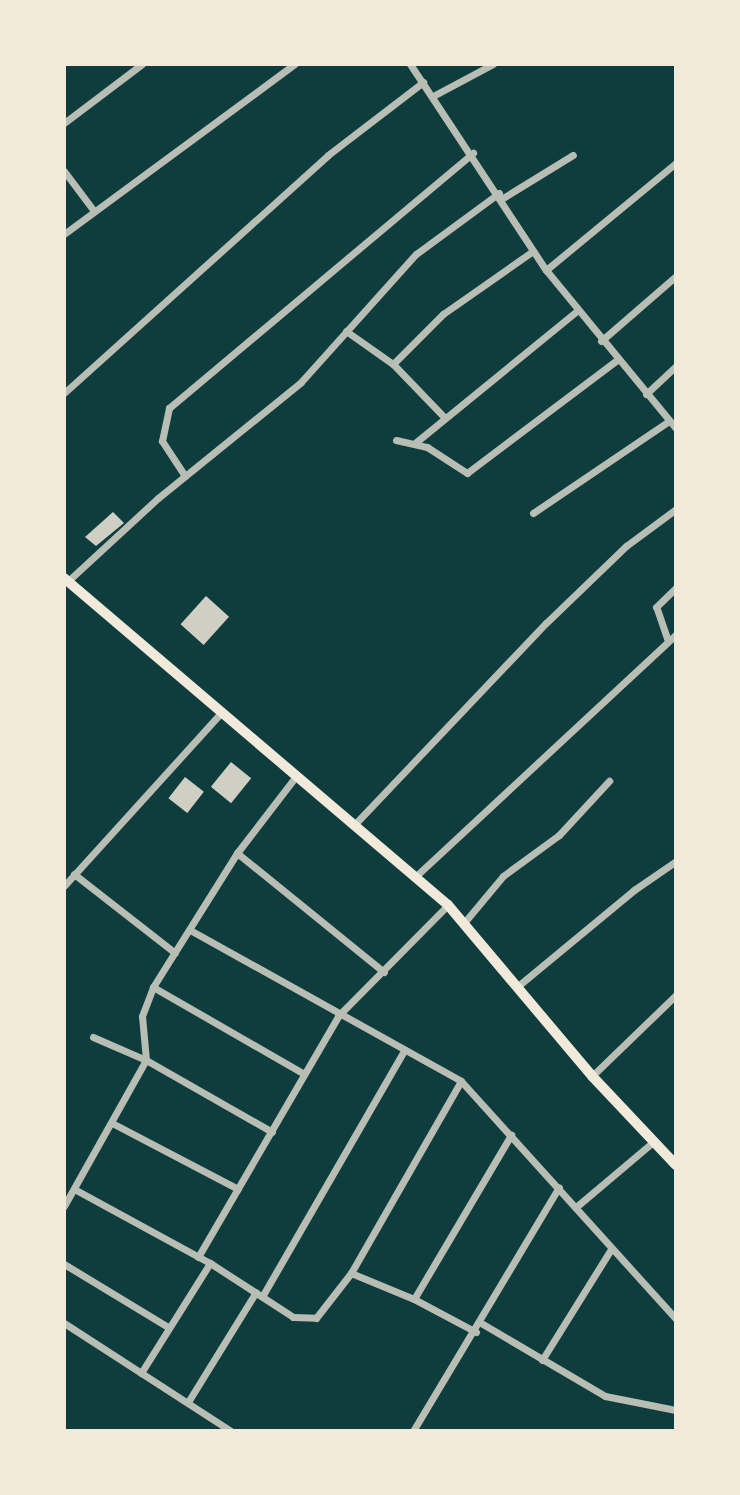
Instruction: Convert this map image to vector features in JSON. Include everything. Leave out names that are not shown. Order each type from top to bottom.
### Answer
[{"type":"main road","points":[[66,580],[448,905],[592,1076],[653,1142],[674,1160]]},
{"type":"street","points":[[64,123],[142,64]]},
{"type":"street","points":[[64,234],[295,64]]},
{"type":"street","points":[[410,64],[501,195],[546,270],[601,341],[676,428]]},
{"type":"street","points":[[433,96],[493,64]]},
{"type":"street","points":[[64,393],[328,155],[423,82]]},
{"type":"street","points":[[185,476],[162,441],[169,408],[473,153]]},
{"type":"street","points":[[66,580],[185,476],[301,382],[416,254],[501,195],[573,155]]},
{"type":"street","points":[[546,270],[676,163]]},
{"type":"street","points":[[64,171],[94,211]]},
{"type":"street","points":[[393,364],[443,314],[533,251]]},
{"type":"street","points":[[601,341],[676,276]]},
{"type":"street","points":[[415,443],[443,416],[577,311]]},
{"type":"street","points":[[346,331],[393,364],[443,416]]},
{"type":"street","points":[[396,440],[415,443],[467,473],[617,360]]},
{"type":"street","points":[[646,394],[676,366]]},
{"type":"street","points":[[533,513],[669,421]]},
{"type":"street","points":[[355,824],[546,623],[626,546],[676,509]]},
{"type":"street","points":[[668,641],[656,607],[676,588]]},
{"type":"street","points":[[416,876],[676,634]]},
{"type":"street","points":[[64,886],[221,713]]},
{"type":"street","points":[[64,1206],[76,1190],[146,1060],[142,1016],[153,987],[237,853],[296,776]]},
{"type":"street","points":[[463,924],[503,876],[559,835],[609,781]]},
{"type":"street","points":[[237,853],[384,972]]},
{"type":"street","points":[[518,986],[634,890],[676,861]]},
{"type":"street","points":[[74,874],[175,953]]},
{"type":"street","points":[[198,1257],[338,1016],[448,905]]},
{"type":"street","points":[[190,930],[338,1016],[461,1081],[676,1319]]},
{"type":"street","points":[[153,987],[304,1074]]},
{"type":"street","points":[[592,1076],[676,995]]},
{"type":"street","points":[[93,1037],[146,1060],[272,1132]]},
{"type":"street","points":[[188,1402],[260,1293],[404,1051]]},
{"type":"street","points":[[76,1190],[210,1263],[293,1317],[316,1318],[351,1273],[461,1081]]},
{"type":"street","points":[[112,1123],[238,1189]]},
{"type":"street","points":[[414,1299],[511,1135]]},
{"type":"street","points":[[576,1207],[653,1142]]},
{"type":"street","points":[[413,1431],[476,1332],[559,1187]]},
{"type":"street","points":[[542,1360],[611,1249]]},
{"type":"street","points":[[141,1373],[210,1263]]},
{"type":"street","points":[[64,1264],[168,1327]]},
{"type":"street","points":[[351,1273],[414,1299],[476,1332]]},
{"type":"street","points":[[64,1323],[231,1431]]},
{"type":"street","points":[[481,1323],[605,1396],[676,1410]]},
{"type":"building","points":[[113,512],[124,523],[96,546],[85,537]]},
{"type":"building","points":[[206,596],[229,617],[204,645],[181,624]]},
{"type":"building","points":[[231,762],[251,778],[231,803],[211,787]]},
{"type":"building","points":[[185,777],[204,792],[187,813],[168,798]]}]
